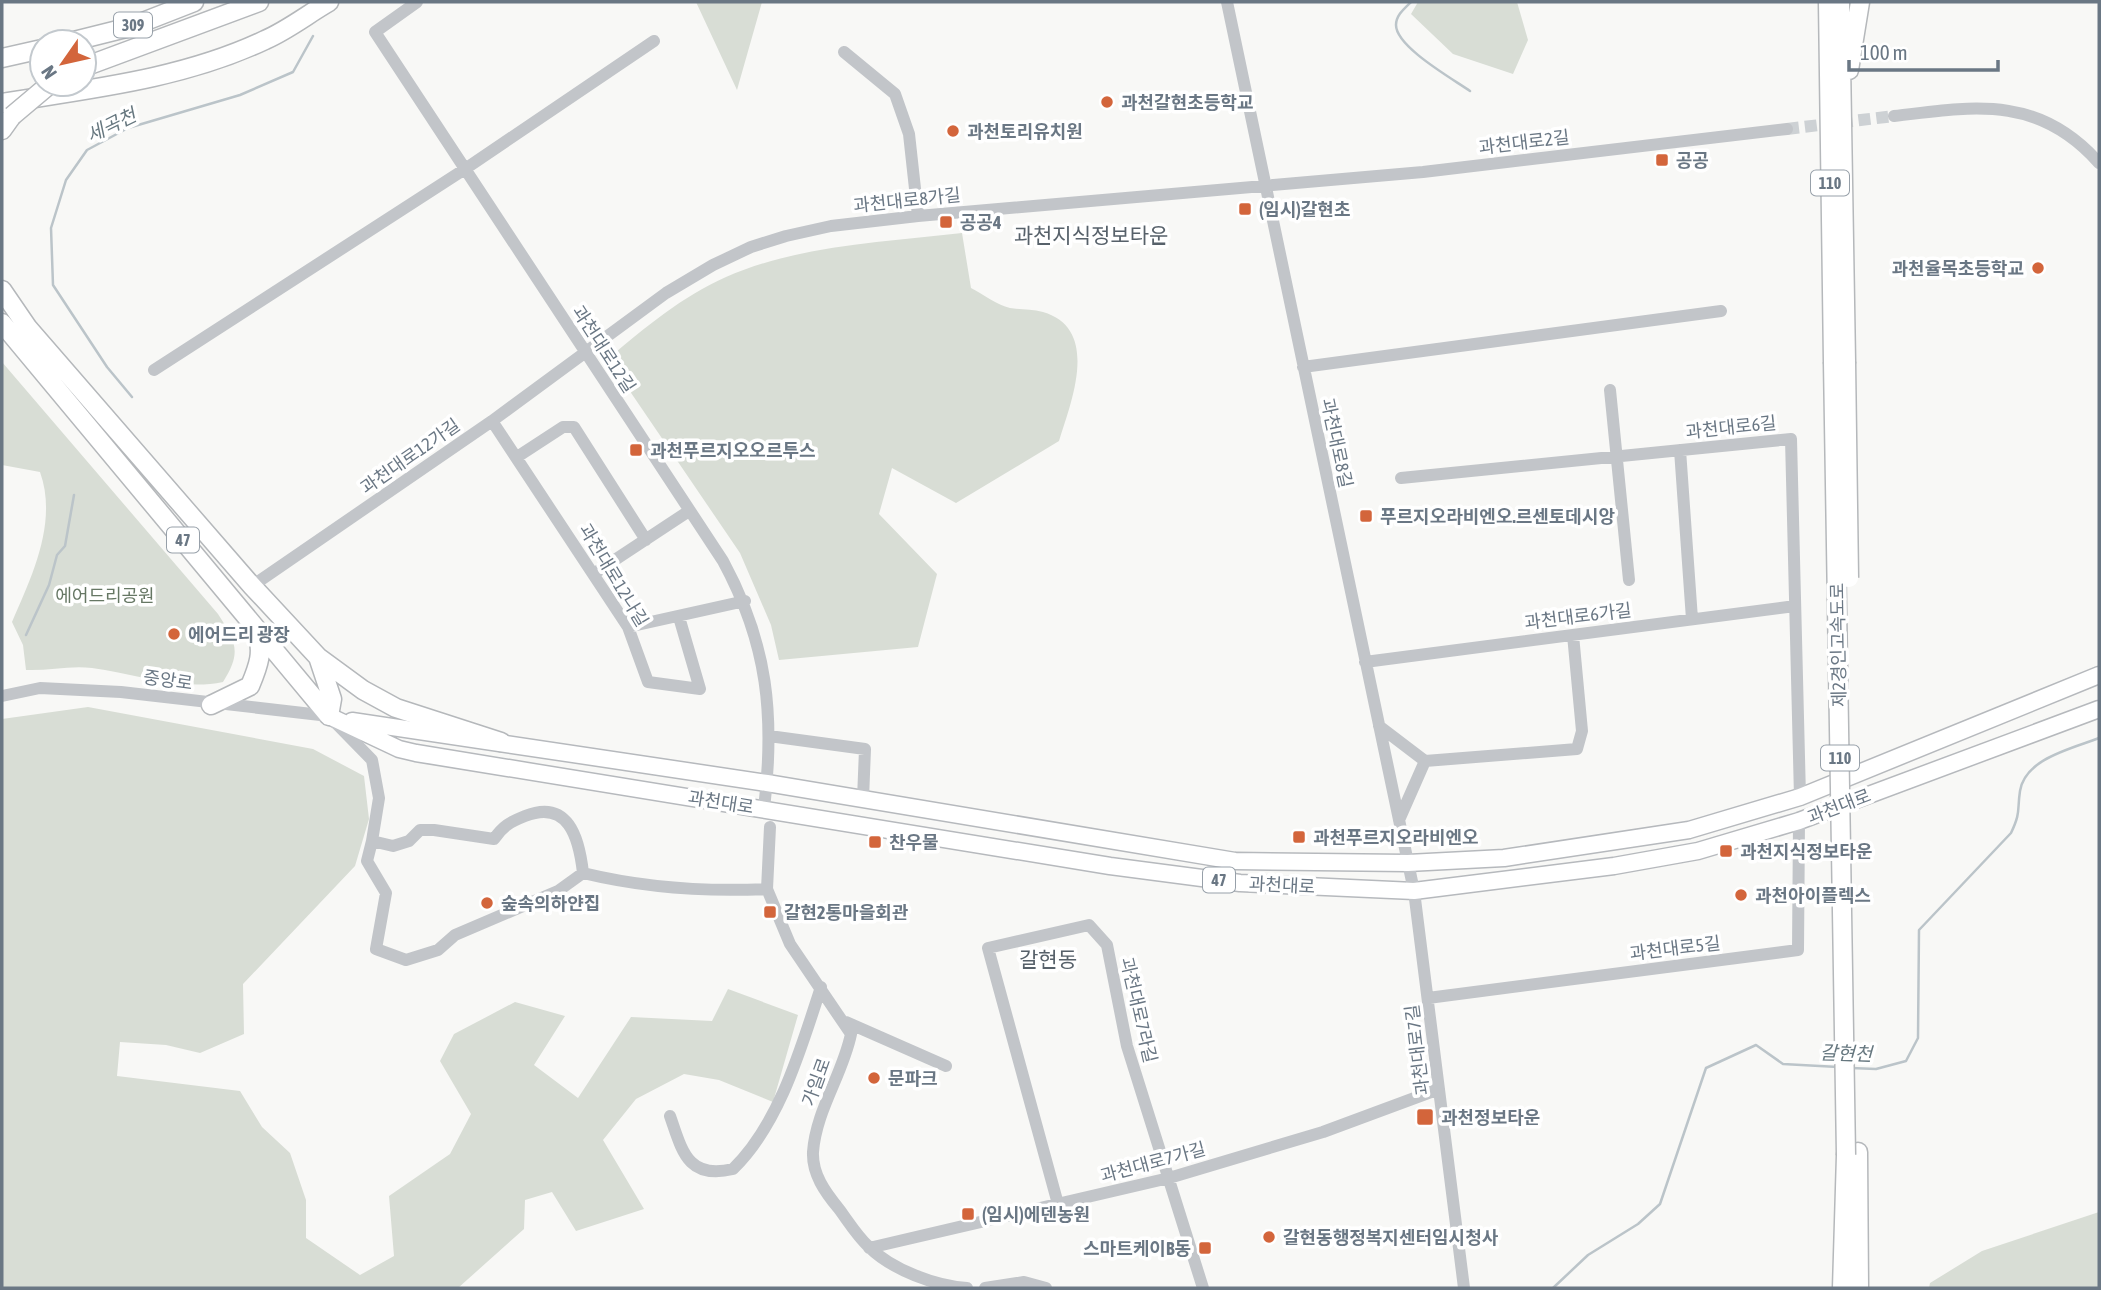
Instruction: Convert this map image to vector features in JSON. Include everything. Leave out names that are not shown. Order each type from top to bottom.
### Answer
[{"type":"highway","name":"309","points":[[98,35],[130,27],[194,2]]},
{"type":"highway","points":[[98,62],[259,2]]},
{"type":"highway","points":[[5,116],[184,69],[266,40],[330,2]]},
{"type":"highway","name":"제2경인고속도로","points":[[1831,2],[1842,119],[1839,362]]},
{"type":"highway","name":"제2경인고속도로","points":[[1831,2],[1852,1153],[1859,1288]]},
{"type":"highway","points":[[1842,119],[1860,2]]},
{"type":"highway","points":[[2,58],[28,52]]},
{"type":"highway","points":[[5,116],[30,98]]},
{"type":"highway","points":[[2,290],[28,328],[252,586],[318,657],[363,690],[396,708],[501,742]]},
{"type":"highway","name":"47","points":[[2,323],[329,716]]},
{"type":"highway","points":[[211,705],[250,686],[259,663],[260,641],[252,624]]},
{"type":"highway","points":[[318,657],[332,699],[329,716]]},
{"type":"highway","name":"제2경인고속도로","points":[[1842,1288],[1852,1153]]},
{"type":"main road","name":"과천대로","points":[[329,716],[426,734],[501,742],[767,783],[1235,861],[1408,863],[1504,858],[1689,830],[1800,797],[2099,675]]},
{"type":"main road","name":"과천대로","points":[[329,716],[399,749],[1110,866],[1240,883],[1414,891],[1663,858],[1799,821],[2099,709]]},
{"type":"main road","points":[[416,752],[414,742],[426,734]]},
{"type":"street","name":"과천대로12길","points":[[417,2],[375,32],[586,352],[745,601],[760,651],[769,736],[764,809]]},
{"type":"street","name":"과천대로8길","points":[[1227,2],[1414,891]]},
{"type":"street","points":[[154,370],[465,169],[654,41]]},
{"type":"street","points":[[844,52],[895,94],[909,134],[918,216]]},
{"type":"street","points":[[1894,116],[1985,108],[2015,111],[2061,129],[2099,163]]},
{"type":"street","name":"과천대로2길","points":[[1264,187],[1423,172],[1787,129]]},
{"type":"street","name":"과천대로8가길","points":[[586,352],[666,293],[713,265],[751,247],[831,226],[918,216],[1264,187]]},
{"type":"street","points":[[1303,367],[1721,311]]},
{"type":"street","name":"과천대로12가길","points":[[252,586],[492,421],[586,352]]},
{"type":"street","points":[[1610,390],[1629,580]]},
{"type":"street","name":"과천대로12나길","points":[[492,421],[595,573],[628,627],[648,682],[699,689],[679,617]]},
{"type":"street","points":[[517,457],[563,427],[575,427],[646,540]]},
{"type":"street","name":"과천대로6길","points":[[1401,478],[1791,439],[1800,797]]},
{"type":"street","points":[[1679,450],[1692,619]]},
{"type":"street","points":[[595,573],[689,511]]},
{"type":"street","points":[[628,627],[745,601]]},
{"type":"street","name":"과천대로6가길","points":[[1365,662],[1796,606]]},
{"type":"street","points":[[1379,726],[1425,761],[1577,749],[1582,730],[1573,635]]},
{"type":"street","name":"중앙로","points":[[2,696],[40,688],[121,692],[211,705],[329,716]]},
{"type":"street","points":[[329,716],[372,760],[379,798],[366,861],[386,893],[376,949],[406,960],[438,950],[455,935],[558,891],[583,873],[628,884],[682,890],[767,889]]},
{"type":"street","points":[[769,736],[865,749],[863,799]]},
{"type":"street","points":[[1399,820],[1425,761]]},
{"type":"street","points":[[372,841],[393,846],[409,841],[420,831],[434,830],[494,839],[505,824],[541,810],[557,813],[573,830],[580,846],[583,873]]},
{"type":"street","name":"과천대로5길","points":[[1428,998],[1798,950],[1799,821]]},
{"type":"street","points":[[771,827],[767,889],[790,944],[846,1023],[947,1066]]},
{"type":"street","name":"과천대로7길","points":[[1414,891],[1464,1288]]},
{"type":"street","name":"과천대로7라길","points":[[1058,1203],[988,948],[1089,926],[1107,945],[1127,1046],[1169,1178]]},
{"type":"street","points":[[670,1116],[682,1148],[694,1166],[701,1170],[733,1169],[763,1130],[795,1066],[821,987]]},
{"type":"street","name":"가일로","points":[[846,1023],[851,1034],[850,1041],[818,1129],[813,1150],[814,1168],[825,1192],[869,1248],[891,1263],[953,1287],[967,1288]]},
{"type":"street","name":"과천대로7가길","points":[[869,1248],[1169,1178],[1322,1132],[1439,1089]]},
{"type":"street","points":[[1169,1178],[1203,1288]]},
{"type":"street","points":[[985,1288],[1024,1282],[1046,1288]]},
{"type":"green space","points":[[696,2],[762,2],[737,90]]},
{"type":"green space","points":[[1418,2],[1517,2],[1528,40],[1513,74],[1453,54],[1411,14]]},
{"type":"green space","points":[[962,233],[971,288],[1005,307],[1043,312],[1061,321],[1072,334],[1077,350],[1075,388],[1059,441],[956,503],[892,468],[879,514],[937,574],[918,647],[779,660],[771,625],[740,553],[608,359],[679,303],[726,277],[754,266],[842,246]]},
{"type":"green space","name":"에어드리공원","points":[[2,362],[218,614],[233,640],[235,655],[223,682],[174,683],[84,667],[26,670],[23,645],[12,622],[40,549],[46,510],[45,491],[40,472],[2,465]]},
{"type":"green space","points":[[88,707],[313,749],[364,776],[369,819],[355,866],[243,984],[244,1034],[200,1053],[166,1045],[120,1042],[117,1076],[240,1091],[262,1127],[290,1153],[306,1200],[306,1238],[360,1275],[394,1256],[389,1196],[450,1154],[471,1114],[440,1061],[454,1034],[515,1002],[565,1016],[534,1065],[578,1098],[631,1017],[712,1021],[728,989],[798,1015],[773,1102],[719,1080],[684,1074],[636,1099],[603,1140],[644,1209],[576,1231],[552,1192],[525,1200],[524,1229],[458,1288],[2,1288],[2,719]]},
{"type":"green space","points":[[2099,1212],[2099,1288],[1929,1288],[1930,1283],[1982,1251]]},
{"type":"waterway","points":[[1411,2],[1398,18],[1398,34],[1415,52],[1470,91]]},
{"type":"waterway","name":"세곡천","points":[[132,397],[107,367],[53,285],[51,228],[66,180],[87,150],[128,128],[240,95],[293,72],[313,36]]},
{"type":"waterway","name":"세곡천","points":[[26,635],[49,585],[57,555],[65,546],[74,495]]},
{"type":"waterway","name":"갈현천","points":[[1851,1068],[1876,1069],[1906,1061],[1918,1038],[1919,930],[2011,833],[2017,816],[2020,791],[2031,770],[2064,750],[2099,738]]},
{"type":"waterway","name":"갈현천","points":[[1553,1288],[1588,1255],[1638,1224],[1660,1204],[1706,1068],[1756,1045],[1783,1064],[1838,1067]]},
{"type":"tunnel","points":[[1787,129],[1894,116]]},
{"type":"place","name":"과천갈현초등학교","points":[[1107,102]]},
{"type":"place","name":"과천토리유치원","points":[[953,131]]},
{"type":"place","name":"공공","points":[[1662,160]]},
{"type":"place","name":"(임시)갈현초","points":[[1245,209]]},
{"type":"place","name":"공공4","points":[[946,222]]},
{"type":"place","name":"과천율목초등학교","points":[[2038,268]]},
{"type":"place","name":"과천푸르지오오르투스","points":[[636,450]]},
{"type":"place","name":"푸르지오라비엔오.르센토데시앙","points":[[1366,516]]},
{"type":"place","name":"에어드리 광장","points":[[174,634]]},
{"type":"place","name":"과천푸르지오라비엔오","points":[[1299,837]]},
{"type":"place","name":"찬우물","points":[[875,842]]},
{"type":"place","name":"과천지식정보타운","points":[[1726,851]]},
{"type":"place","name":"과천아이플렉스","points":[[1741,895]]},
{"type":"place","name":"숲속의하얀집","points":[[487,903]]},
{"type":"place","name":"갈현2통마을회관","points":[[770,912]]},
{"type":"place","name":"문파크","points":[[874,1078]]},
{"type":"place","name":"과천정보타운","points":[[1425,1117]]},
{"type":"place","name":"(임시)에덴농원","points":[[968,1214]]},
{"type":"place","name":"갈현동행정복지센터임시청사","points":[[1269,1237]]},
{"type":"place","name":"스마트케이B동","points":[[1205,1248]]},
{"type":"district","name":"과천지식정보타운","points":[[1091,235]]},
{"type":"district","name":"갈현동","points":[[1048,959]]}]
